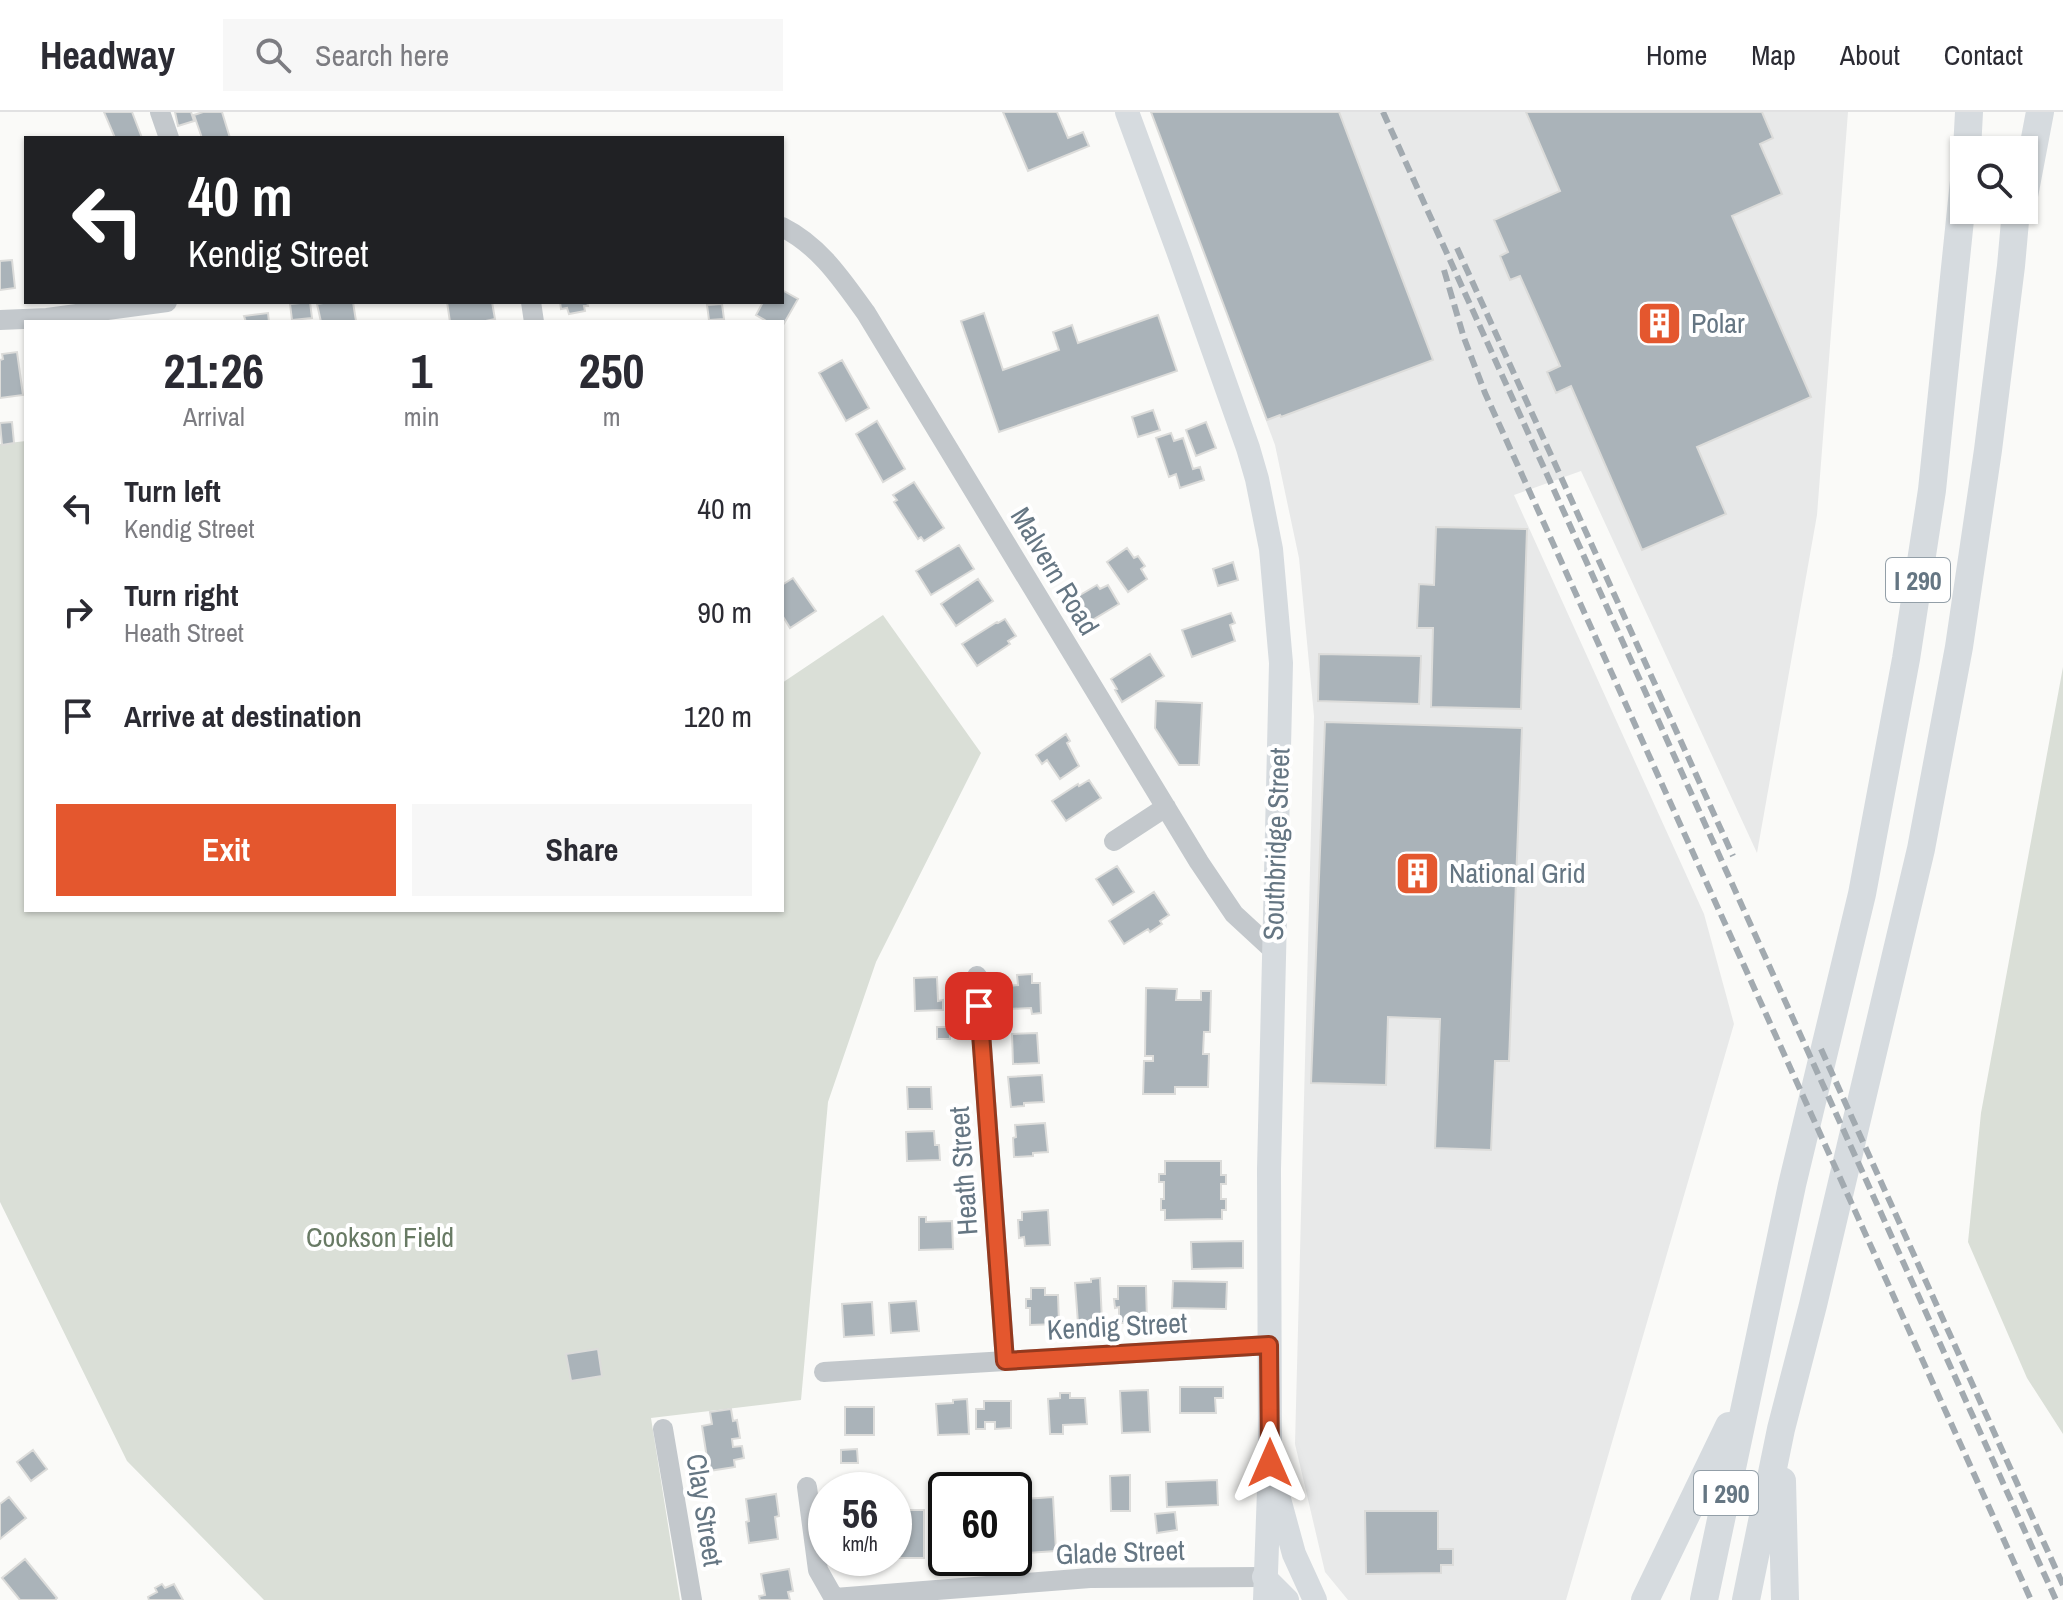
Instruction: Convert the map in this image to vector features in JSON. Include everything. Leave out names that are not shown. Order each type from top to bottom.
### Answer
[{"type":"highway","points":[[1968,136],[1969,112]]},
{"type":"highway","points":[[2022,136],[2025,112]]},
{"type":"highway","points":[[2035,136],[2040,112]]},
{"type":"highway","name":"I 290","points":[[1704,1600],[1792,1185],[1862,894],[1900,690],[1925,536],[1960,224]]},
{"type":"highway","name":"I 290","points":[[1746,1600],[1781,1429],[1921,849],[1959,647],[2017,224]]},
{"type":"highway","points":[[1645,1600],[1748,1385]]},
{"type":"highway","points":[[1781,1429],[1785,1600]]},
{"type":"main road","name":"Southbridge Street","points":[[1127,112],[1248,448],[1267,526],[1275,593],[1281,663],[1269,1169],[1270,1463],[1264,1588]]},
{"type":"main road","points":[[1270,1463],[1294,1554],[1315,1600]]},
{"type":"main road","points":[[1264,1588],[1287,1600]]},
{"type":"street","points":[[160,112],[168,136]]},
{"type":"street","name":"Malvern Road","points":[[784,228],[818,252],[837,272],[866,313],[1234,914],[1273,950]]},
{"type":"street","points":[[0,320],[47,318],[152,304]]},
{"type":"street","points":[[1114,841],[1166,807]]},
{"type":"street","name":"Heath Street","points":[[977,976],[1005,1361]]},
{"type":"street","name":"Kendig Street","points":[[824,1372],[1269,1345]]},
{"type":"street","name":"Clay Street","points":[[663,1429],[692,1600]]},
{"type":"street","points":[[807,1487],[818,1570],[835,1599]]},
{"type":"street","name":"Glade Street","points":[[835,1599],[1090,1578],[1264,1588]]},
{"type":"shaded area","points":[[1152,112],[1848,112],[1817,515],[1757,853],[1581,471],[1514,495],[1704,914],[1734,1024],[1566,1600],[1348,1600],[1325,1572],[1295,1444],[1314,716],[1299,558],[1275,445]]},
{"type":"green space","name":"Cookson Field","points":[[24,441],[24,912],[784,912],[784,682],[883,615],[981,753],[876,962],[828,1102],[801,1400],[651,1418],[680,1600],[264,1600],[127,1461],[0,1202],[0,444]]},
{"type":"green space","points":[[2063,667],[2063,1434],[2027,1378],[1968,1242],[1981,1113]]},
{"type":"building","points":[[104,112],[132,112],[141,136],[114,136]]},
{"type":"building","points":[[175,112],[191,112],[194,121],[178,126]]},
{"type":"building","points":[[222,112],[229,136],[201,136],[194,115]]},
{"type":"building","points":[[1003,112],[1057,112],[1068,138],[1083,132],[1089,146],[1028,171]]},
{"type":"building","points":[[1151,112],[1339,112],[1433,360],[1267,420]]},
{"type":"building","name":"Polar","points":[[1526,112],[1762,112],[1773,138],[1760,144],[1782,194],[1732,216],[1811,397],[1697,447],[1726,514],[1642,550],[1571,386],[1556,393],[1547,372],[1560,366],[1520,276],[1510,280],[1500,256],[1508,252],[1494,220],[1560,191]]},
{"type":"building","points":[[12,260],[15,288],[0,290],[0,261]]},
{"type":"building","points":[[784,291],[798,299],[784,324],[784,320],[765,320],[756,315],[762,304],[784,304]]},
{"type":"building","points":[[290,304],[310,304],[312,318],[292,320]]},
{"type":"building","points":[[317,304],[353,304],[356,320],[321,320]]},
{"type":"building","points":[[447,304],[492,304],[495,319],[450,320]]},
{"type":"building","points":[[560,304],[588,306],[584,306],[585,311],[569,314],[567,308],[561,309]]},
{"type":"building","points":[[722,304],[724,319],[709,320],[707,305]]},
{"type":"building","points":[[268,313],[269,320],[245,320],[244,316]]},
{"type":"building","points":[[984,313],[1003,370],[1059,350],[1053,332],[1072,325],[1078,343],[1158,315],[1177,371],[999,432],[961,321]]},
{"type":"building","points":[[17,352],[23,395],[0,398],[2,354]]},
{"type":"building","points":[[842,360],[869,408],[846,421],[819,373]]},
{"type":"building","points":[[1153,410],[1160,430],[1138,437],[1132,417]]},
{"type":"building","points":[[877,421],[905,469],[883,482],[856,434]]},
{"type":"building","points":[[12,422],[14,443],[2,445],[0,423]]},
{"type":"building","points":[[1206,422],[1216,448],[1196,456],[1186,430]]},
{"type":"building","points":[[1171,433],[1174,441],[1183,438],[1193,469],[1200,467],[1204,480],[1180,488],[1176,474],[1169,477],[1156,438]]},
{"type":"building","points":[[914,482],[944,528],[924,541],[921,537],[918,539],[894,502],[897,500],[893,495]]},
{"type":"building","points":[[1436,527],[1527,529],[1521,709],[1431,707],[1433,628],[1417,628],[1419,584],[1434,585]]},
{"type":"building","points":[[959,545],[974,569],[931,595],[916,571]]},
{"type":"building","points":[[1127,548],[1145,566],[1141,569],[1147,579],[1128,592],[1107,562]]},
{"type":"building","points":[[1233,562],[1238,580],[1218,586],[1213,569]]},
{"type":"building","points":[[793,578],[816,611],[790,628],[784,618],[784,584]]},
{"type":"building","points":[[978,579],[993,601],[956,626],[941,604]]},
{"type":"building","points":[[1097,585],[1100,589],[1108,585],[1119,604],[1079,628],[1065,604]]},
{"type":"building","points":[[1231,613],[1235,623],[1230,625],[1235,641],[1192,657],[1182,630]]},
{"type":"building","points":[[1005,619],[1016,636],[1008,641],[1010,644],[977,666],[962,644]]},
{"type":"building","points":[[1150,654],[1164,676],[1122,702],[1111,679]]},
{"type":"building","points":[[1319,654],[1421,656],[1419,704],[1318,701]]},
{"type":"building","points":[[1156,701],[1202,703],[1199,765],[1179,765],[1155,728]]},
{"type":"building","name":"National Grid","points":[[1325,722],[1522,728],[1509,1061],[1495,1061],[1491,1150],[1435,1148],[1440,1019],[1388,1017],[1386,1085],[1311,1083]]},
{"type":"building","points":[[1066,734],[1070,741],[1067,743],[1079,766],[1060,779],[1047,760],[1042,764],[1036,755]]},
{"type":"building","points":[[1089,780],[1101,798],[1066,821],[1052,801]]},
{"type":"building","points":[[1117,866],[1134,892],[1113,905],[1096,879]]},
{"type":"building","points":[[1154,892],[1169,915],[1150,932],[1148,929],[1124,944],[1109,921]]},
{"type":"building","points":[[1032,974],[1032,983],[1040,983],[1041,1013],[1032,1014],[1031,1008],[1008,1009],[1008,1006],[1002,1006],[1001,991],[1018,985],[1017,975]]},
{"type":"building","points":[[937,977],[938,1001],[943,1000],[943,1010],[915,1011],[914,978]]},
{"type":"building","points":[[1146,988],[1177,989],[1176,1000],[1201,1000],[1201,991],[1211,991],[1210,1032],[1204,1032],[1203,1054],[1209,1054],[1208,1087],[1175,1087],[1175,1094],[1143,1094],[1144,1061],[1153,1061],[1153,1056],[1145,1056]]},
{"type":"building","points":[[937,1027],[950,1027],[950,1039],[937,1039]]},
{"type":"building","points":[[1037,1033],[1039,1063],[1013,1064],[1012,1034]]},
{"type":"building","points":[[1042,1075],[1044,1102],[1011,1107],[1008,1077]]},
{"type":"building","points":[[907,1087],[931,1087],[932,1109],[908,1109]]},
{"type":"building","points":[[1045,1123],[1048,1152],[1014,1157],[1015,1125]]},
{"type":"building","points":[[934,1131],[940,1160],[907,1161],[906,1132]]},
{"type":"building","points":[[1165,1161],[1221,1161],[1221,1175],[1226,1175],[1226,1184],[1221,1184],[1221,1199],[1226,1199],[1222,1219],[1165,1220],[1165,1210],[1161,1210],[1164,1182],[1159,1182],[1159,1174],[1165,1174]]},
{"type":"building","points":[[1048,1210],[1050,1245],[1025,1246],[1024,1237],[1019,1238],[1018,1220],[1022,1220],[1022,1212]]},
{"type":"building","points":[[919,1217],[926,1217],[926,1222],[952,1221],[953,1249],[919,1250]]},
{"type":"building","points":[[1243,1241],[1243,1268],[1192,1269],[1191,1242]]},
{"type":"building","points":[[1100,1278],[1102,1322],[1078,1323],[1075,1283]]},
{"type":"building","points":[[1173,1281],[1227,1282],[1226,1309],[1172,1308]]},
{"type":"building","points":[[1118,1286],[1146,1286],[1147,1322],[1119,1323],[1119,1307],[1115,1308],[1114,1299],[1118,1299]]},
{"type":"building","points":[[1031,1288],[1045,1288],[1045,1295],[1058,1295],[1059,1324],[1030,1325],[1030,1308],[1026,1308],[1026,1299],[1031,1299]]},
{"type":"building","points":[[916,1301],[919,1331],[891,1333],[889,1303]]},
{"type":"building","points":[[872,1302],[874,1335],[844,1337],[842,1304]]},
{"type":"building","points":[[598,1349],[602,1376],[571,1381],[566,1354]]},
{"type":"building","points":[[1180,1387],[1223,1387],[1223,1398],[1215,1398],[1216,1413],[1180,1413]]},
{"type":"building","points":[[1148,1390],[1150,1432],[1122,1433],[1120,1391]]},
{"type":"building","points":[[1060,1393],[1070,1393],[1070,1398],[1085,1398],[1087,1424],[1063,1425],[1063,1434],[1050,1434],[1048,1399],[1060,1398]]},
{"type":"building","points":[[967,1399],[969,1434],[938,1435],[936,1404]]},
{"type":"building","points":[[984,1401],[1011,1401],[1011,1428],[995,1429],[995,1422],[985,1422],[985,1429],[976,1429],[976,1409],[984,1409]]},
{"type":"building","points":[[845,1407],[874,1407],[874,1435],[845,1435]]},
{"type":"building","points":[[731,1409],[733,1421],[737,1420],[740,1438],[732,1439],[733,1447],[742,1446],[744,1458],[734,1460],[735,1467],[709,1471],[702,1426],[712,1424],[710,1412]]},
{"type":"building","points":[[857,1449],[858,1463],[841,1463],[841,1450]]},
{"type":"building","points":[[33,1450],[47,1469],[31,1481],[17,1462]]},
{"type":"building","points":[[1130,1475],[1130,1511],[1111,1511],[1110,1476]]},
{"type":"building","points":[[1217,1480],[1218,1505],[1167,1507],[1166,1482]]},
{"type":"building","points":[[776,1494],[778,1539],[749,1543],[746,1499]]},
{"type":"building","points":[[9,1497],[26,1518],[0,1539],[0,1504]]},
{"type":"building","points":[[1053,1497],[1056,1551],[1032,1553],[1032,1498]]},
{"type":"building","points":[[912,1510],[924,1510],[924,1558],[912,1558]]},
{"type":"building","points":[[1365,1511],[1438,1511],[1438,1549],[1453,1549],[1453,1565],[1441,1565],[1441,1573],[1366,1574]]},
{"type":"building","points":[[1175,1512],[1177,1530],[1157,1533],[1155,1514]]},
{"type":"building","points":[[25,1559],[57,1598],[55,1600],[20,1600],[2,1578]]},
{"type":"building","points":[[789,1569],[793,1591],[788,1592],[790,1600],[760,1600],[759,1596],[765,1595],[761,1574]]},
{"type":"building","points":[[162,1584],[165,1588],[174,1584],[183,1600],[149,1600],[148,1597],[157,1592],[155,1588]]},
{"type":"railway","points":[[1383,112],[2056,1600]]},
{"type":"railway","points":[[1457,248],[1733,856]]},
{"type":"railway","points":[[1444,270],[1464,338],[1485,393],[2031,1600]]},
{"type":"railway","points":[[1821,1049],[2063,1585]]},
{"type":"place","name":"Polar","points":[[1660,323]]},
{"type":"place","name":"National Grid","points":[[1418,873]]},
{"type":"route","points":[[979,1006],[1005,1361],[1269,1345],[1270,1463]]}]
